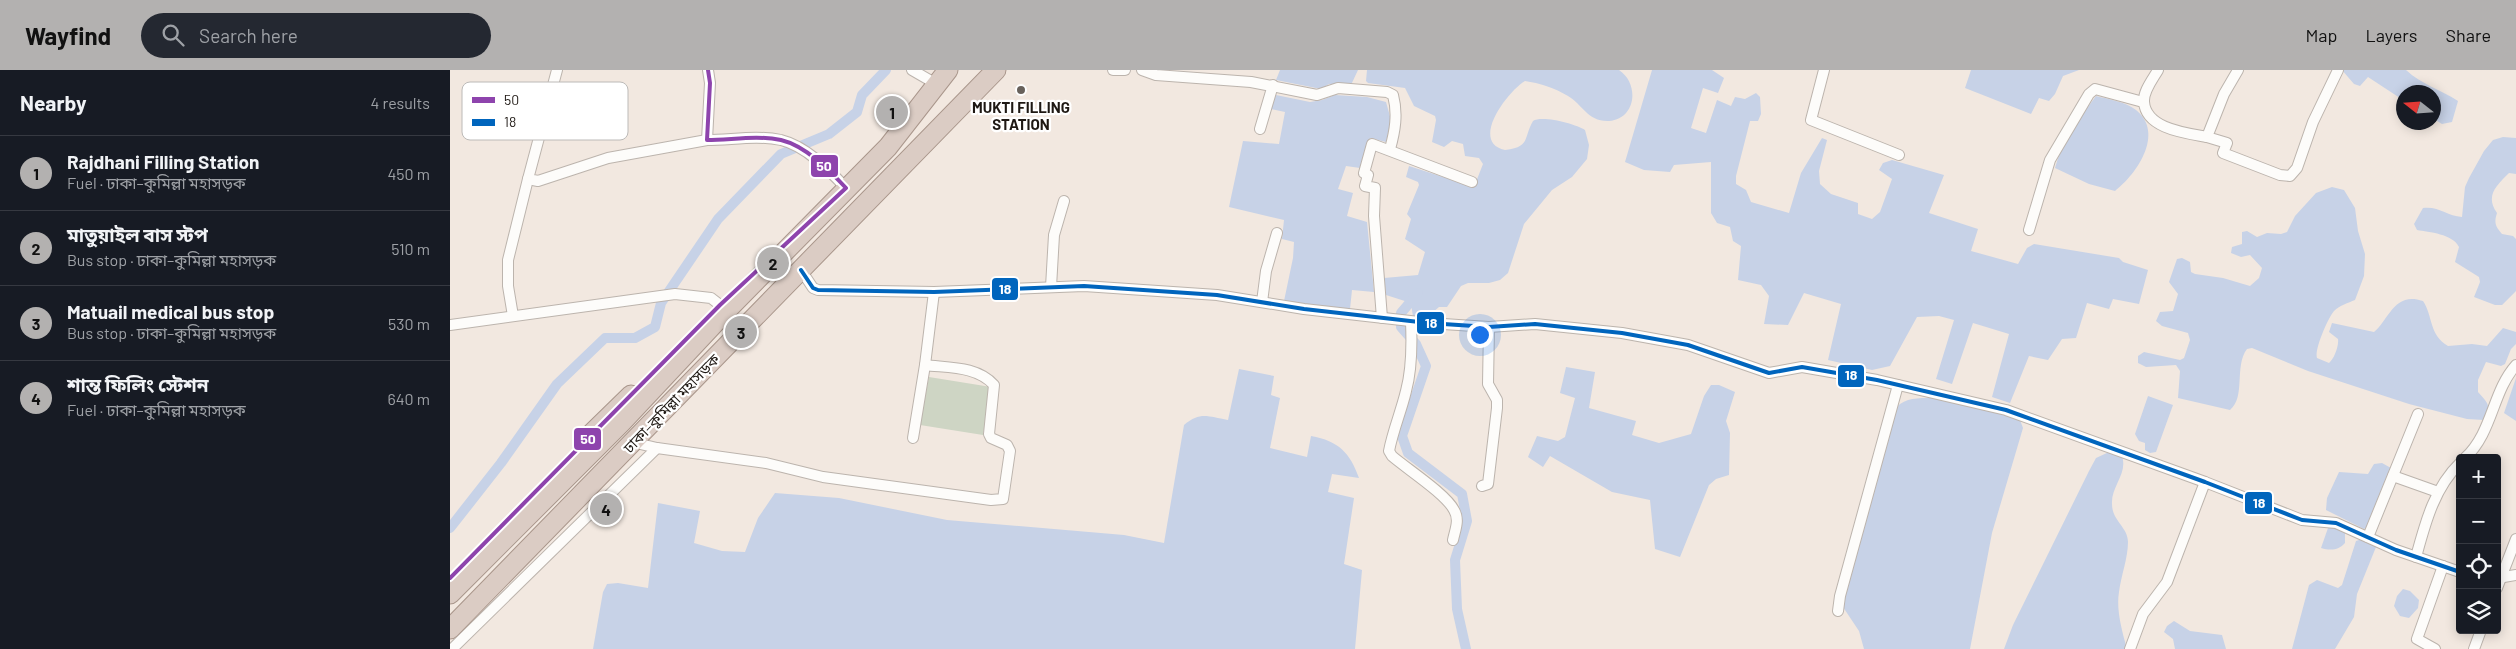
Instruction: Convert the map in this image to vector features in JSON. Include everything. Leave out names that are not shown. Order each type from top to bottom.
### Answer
[{"type":"highway","name":"ঢাকা–কুমিল্লা মহাসড়ক","points":[[450,629],[996,70]]},
{"type":"highway","name":"ঢাকা–কুমিল্লা মহাসড়ক","points":[[450,594],[622,422],[846,188],[888,147],[943,78]]},
{"type":"highway","points":[[450,578],[720,305],[846,188]]},
{"type":"street","points":[[707,140],[710,83],[708,70]]},
{"type":"street","points":[[912,70],[943,78]]},
{"type":"street","points":[[1113,70],[1125,70]]},
{"type":"street","points":[[1142,70],[1156,76],[1272,85],[1317,95],[1338,88],[1374,90],[1393,96],[1396,124],[1390,149]]},
{"type":"street","points":[[1824,70],[1811,120],[1899,155]]},
{"type":"street","points":[[2143,102],[2145,94],[2158,70]]},
{"type":"street","points":[[2207,137],[2224,94],[2238,70]]},
{"type":"street","points":[[2029,230],[2050,160],[2089,94],[2095,89],[2143,102],[2159,125],[2226,143],[2223,153],[2280,175],[2290,176],[2297,168],[2313,122],[2338,70]]},
{"type":"street","points":[[1260,129],[1272,85]]},
{"type":"street","points":[[528,180],[538,181],[608,158],[707,140],[757,138],[790,143],[828,169],[846,188]]},
{"type":"street","points":[[513,316],[508,286],[508,260],[539,140]]},
{"type":"street","points":[[1382,318],[1374,216],[1375,188],[1365,186],[1368,175],[1364,173],[1372,144],[1390,149],[1413,160],[1472,182]]},
{"type":"street","points":[[1051,287],[1054,235],[1064,202]]},
{"type":"street","points":[[1262,302],[1266,270],[1278,233]]},
{"type":"street","points":[[801,270],[813,288],[818,290],[934,292],[1084,286],[1217,295],[1411,322],[1488,327],[1535,324],[1622,333],[1688,345],[1769,373],[1802,367],[1898,385],[2006,410],[2205,482],[2302,520],[2336,523],[2416,557],[2456,571]]},
{"type":"street","points":[[912,438],[925,365],[934,292]]},
{"type":"street","points":[[450,325],[675,294],[711,298],[720,305]]},
{"type":"street","points":[[1411,322],[1410,363],[1406,392],[1397,415],[1390,451],[1392,456],[1445,498],[1455,510],[1458,523],[1452,540]]},
{"type":"street","points":[[1482,486],[1488,484],[1497,408],[1497,400],[1488,384],[1488,327]]},
{"type":"street","points":[[632,442],[657,448],[766,463],[823,477],[991,500],[1003,498],[1010,451],[1007,445],[991,438],[989,434],[994,385],[988,378],[977,373],[925,365]]},
{"type":"street","points":[[2469,454],[2487,429],[2498,395],[2510,372],[2516,365]]},
{"type":"street","points":[[1838,611],[1840,596],[1898,385]]},
{"type":"street","points":[[2368,537],[2418,414]]},
{"type":"street","points":[[452,649],[657,448]]},
{"type":"street","points":[[2416,557],[2438,492],[2456,468]]},
{"type":"street","points":[[2393,476],[2438,492]]},
{"type":"street","points":[[2130,649],[2143,614],[2167,582],[2205,482]]},
{"type":"street","points":[[2501,577],[2516,539]]},
{"type":"street","points":[[2435,649],[2417,639],[2443,566]]},
{"type":"street","points":[[2501,581],[2516,575]]},
{"type":"street","points":[[2474,649],[2480,634]]},
{"type":"green space","points":[[929,377],[991,387],[983,435],[920,425]]},
{"type":"water","points":[[1280,70],[1358,70],[1351,85],[1329,84],[1321,89],[1276,80]]},
{"type":"water","points":[[1367,70],[1619,70],[1626,76],[1630,84],[1632,100],[1630,108],[1618,119],[1602,121],[1591,116],[1568,96],[1541,85],[1525,81],[1510,95],[1495,116],[1491,127],[1491,137],[1495,145],[1505,150],[1519,147],[1525,141],[1533,121],[1537,119],[1551,120],[1567,123],[1585,130],[1589,145],[1587,159],[1572,177],[1552,190],[1524,224],[1508,273],[1500,280],[1489,283],[1468,283],[1461,286],[1447,307],[1439,307],[1425,319],[1413,317],[1411,303],[1386,295],[1384,278],[1418,275],[1425,252],[1405,239],[1411,219],[1407,214],[1419,185],[1418,182],[1406,177],[1409,166],[1474,187],[1483,164],[1479,158],[1465,156],[1463,144],[1452,141],[1444,147],[1432,142],[1435,116],[1414,106],[1405,88],[1368,83],[1366,81]]},
{"type":"water","points":[[1652,70],[1712,70],[1724,78],[1718,93],[1703,88],[1691,128],[1706,133],[1717,100],[1731,106],[1735,97],[1745,99],[1756,93],[1760,97],[1761,114],[1758,121],[1750,121],[1736,176],[1736,184],[1746,190],[1751,202],[1789,213],[1801,173],[1822,138],[1827,140],[1819,171],[1820,184],[1831,194],[1858,203],[1858,214],[1872,219],[1880,212],[1892,179],[1879,170],[1883,163],[1892,160],[1944,175],[1929,213],[1978,229],[1971,251],[2018,264],[2027,248],[2034,244],[2119,258],[2123,262],[2148,270],[2139,304],[2113,299],[2109,309],[2087,303],[2076,338],[2062,339],[2048,360],[2029,356],[2010,403],[1992,397],[2009,334],[1973,323],[1952,384],[1936,379],[1954,320],[1939,316],[1917,317],[1890,366],[1872,370],[1828,360],[1841,304],[1804,293],[1788,325],[1764,324],[1769,296],[1761,285],[1738,280],[1741,246],[1733,241],[1730,227],[1717,223],[1711,213],[1711,162],[1674,165],[1670,172],[1644,170],[1625,162]]},
{"type":"water","points":[[1971,70],[2079,70],[2063,76],[2055,94],[2049,101],[2039,98],[2031,114],[1965,88]]},
{"type":"water","points":[[2342,70],[2406,70],[2429,85],[2396,85],[2396,95],[2368,77],[2360,86],[2354,84]]},
{"type":"water","points":[[2441,92],[2458,101],[2452,122],[2442,124]]},
{"type":"water","points":[[1276,95],[1310,102],[1335,95],[1367,97],[1386,102],[1391,120],[1386,142],[1370,138],[1360,168],[1346,166],[1338,189],[1353,193],[1347,216],[1367,222],[1374,292],[1352,290],[1350,309],[1284,301],[1293,258],[1294,242],[1282,239],[1284,220],[1229,207],[1243,141],[1279,144],[1285,112],[1271,109]]},
{"type":"water","points":[[2096,96],[2132,107],[2144,119],[2148,130],[2145,153],[2132,174],[2115,191],[2089,184],[2055,168],[2067,139]]},
{"type":"water","points":[[2503,137],[2516,138],[2516,174],[2509,173],[2500,182],[2494,191],[2492,201],[2497,213],[2495,222],[2498,229],[2502,234],[2513,236],[2516,239],[2516,291],[2502,305],[2495,305],[2474,297],[2480,282],[2479,277],[2455,262],[2459,247],[2452,239],[2440,234],[2417,230],[2414,224],[2423,208],[2434,208],[2462,217],[2465,187],[2469,178],[2484,151],[2493,140]]},
{"type":"water","points":[[2332,187],[2344,190],[2355,208],[2358,231],[2365,254],[2364,276],[2355,300],[2339,307],[2331,315],[2319,341],[2317,358],[2329,363],[2334,355],[2338,339],[2329,332],[2332,323],[2374,332],[2393,308],[2405,300],[2423,301],[2434,331],[2442,342],[2448,346],[2472,344],[2487,346],[2503,328],[2516,332],[2516,344],[2511,349],[2505,364],[2501,366],[2486,362],[2478,380],[2478,392],[2488,405],[2488,411],[2484,420],[2467,419],[2409,404],[2308,371],[2252,348],[2247,349],[2243,356],[2238,397],[2230,410],[2178,398],[2180,371],[2176,365],[2146,367],[2138,363],[2138,356],[2144,352],[2180,360],[2184,358],[2190,340],[2188,333],[2162,326],[2156,321],[2160,312],[2173,311],[2178,294],[2169,282],[2177,259],[2182,258],[2190,262],[2191,272],[2195,274],[2223,278],[2250,286],[2259,278],[2262,268],[2250,255],[2241,257],[2231,253],[2232,247],[2242,244],[2242,232],[2247,231],[2257,237],[2267,233],[2281,234],[2287,232],[2295,216],[2316,193]]},
{"type":"water","points":[[1566,367],[1595,372],[1589,408],[1636,421],[1632,435],[1659,443],[1691,434],[1704,396],[1711,385],[1719,385],[1735,392],[1726,421],[1730,433],[1729,475],[1716,479],[1709,485],[1680,557],[1655,549],[1650,500],[1612,492],[1550,456],[1543,467],[1528,457],[1537,436],[1558,441],[1565,437],[1575,398],[1560,393]]},
{"type":"water","points":[[1239,369],[1274,376],[1271,395],[1280,398],[1270,448],[1307,457],[1311,436],[1321,438],[1342,450],[1356,469],[1359,478],[1332,474],[1328,492],[1354,498],[1344,564],[1362,570],[1355,649],[593,649],[603,592],[607,584],[618,583],[648,588],[658,503],[700,511],[694,543],[722,551],[745,552],[758,518],[775,493],[839,498],[947,520],[1124,535],[1164,543],[1184,425],[1200,416],[1228,420]]},
{"type":"water","points":[[2516,378],[2516,421],[2504,413]]},
{"type":"water","points":[[2148,396],[2173,405],[2156,452],[2150,453],[2145,450],[2145,443],[2139,441],[2135,434]]},
{"type":"water","points":[[1937,398],[2010,414],[2020,420],[2023,428],[1992,533],[1970,649],[1864,649],[1859,631],[1843,607],[1845,590],[1862,535],[1893,411],[1907,400]]},
{"type":"water","points":[[2109,452],[2122,456],[2123,462],[2123,469],[2114,491],[2112,504],[2114,515],[2126,532],[2128,542],[2118,599],[2120,620],[2127,649],[2004,649],[2013,625],[2089,471],[2096,458]]},
{"type":"water","points":[[2382,463],[2391,468],[2372,524],[2364,529],[2326,510],[2327,498],[2339,472],[2368,474],[2374,464]]},
{"type":"water","points":[[2336,527],[2345,533],[2345,543],[2334,549],[2321,548],[2328,528]]},
{"type":"water","points":[[2362,539],[2376,547],[2357,594],[2354,617],[2335,649],[2292,649],[2309,585],[2317,580],[2338,588],[2342,585],[2356,541]]},
{"type":"water","points":[[2403,589],[2410,591],[2419,600],[2418,608],[2409,618],[2400,616],[2394,606],[2397,596]]},
{"type":"water","points":[[2174,621],[2190,631],[2222,635],[2226,649],[2175,649],[2173,639],[2164,632],[2167,626]]},
{"type":"waterway","points":[[450,528],[501,463],[557,384],[605,338],[635,338],[655,327],[661,303],[718,219],[781,154],[829,134],[857,112],[862,95],[886,70]]},
{"type":"waterway","points":[[1418,293],[1401,313],[1401,327],[1416,344],[1426,366],[1402,436],[1408,453],[1462,494],[1467,521],[1455,560],[1457,609],[1466,649]]},
{"type":"transit line","name":"50","points":[[450,578],[720,305],[846,188],[817,160],[790,143],[763,138],[707,140],[710,83],[708,70]]},
{"type":"transit line","name":"18","points":[[801,270],[813,288],[818,290],[934,292],[1084,286],[1217,295],[1304,309],[1428,323],[1489,327],[1535,324],[1622,333],[1688,345],[1769,373],[1802,367],[1877,380],[2006,410],[2205,482],[2302,520],[2336,523],[2396,550],[2456,571]]},
{"type":"place","name":"MUKTI FILLING STATION","points":[[1021,90]]},
{"type":"place","name":"Rajdhani Filling Station","points":[[892,112]]},
{"type":"place","name":"মাতুয়াইল বাস স্টপ","points":[[773,263]]},
{"type":"place","name":"Matuail medical bus stop","points":[[741,332]]},
{"type":"place","name":"শান্ত ফিলিং স্টেশন","points":[[606,509]]}]
